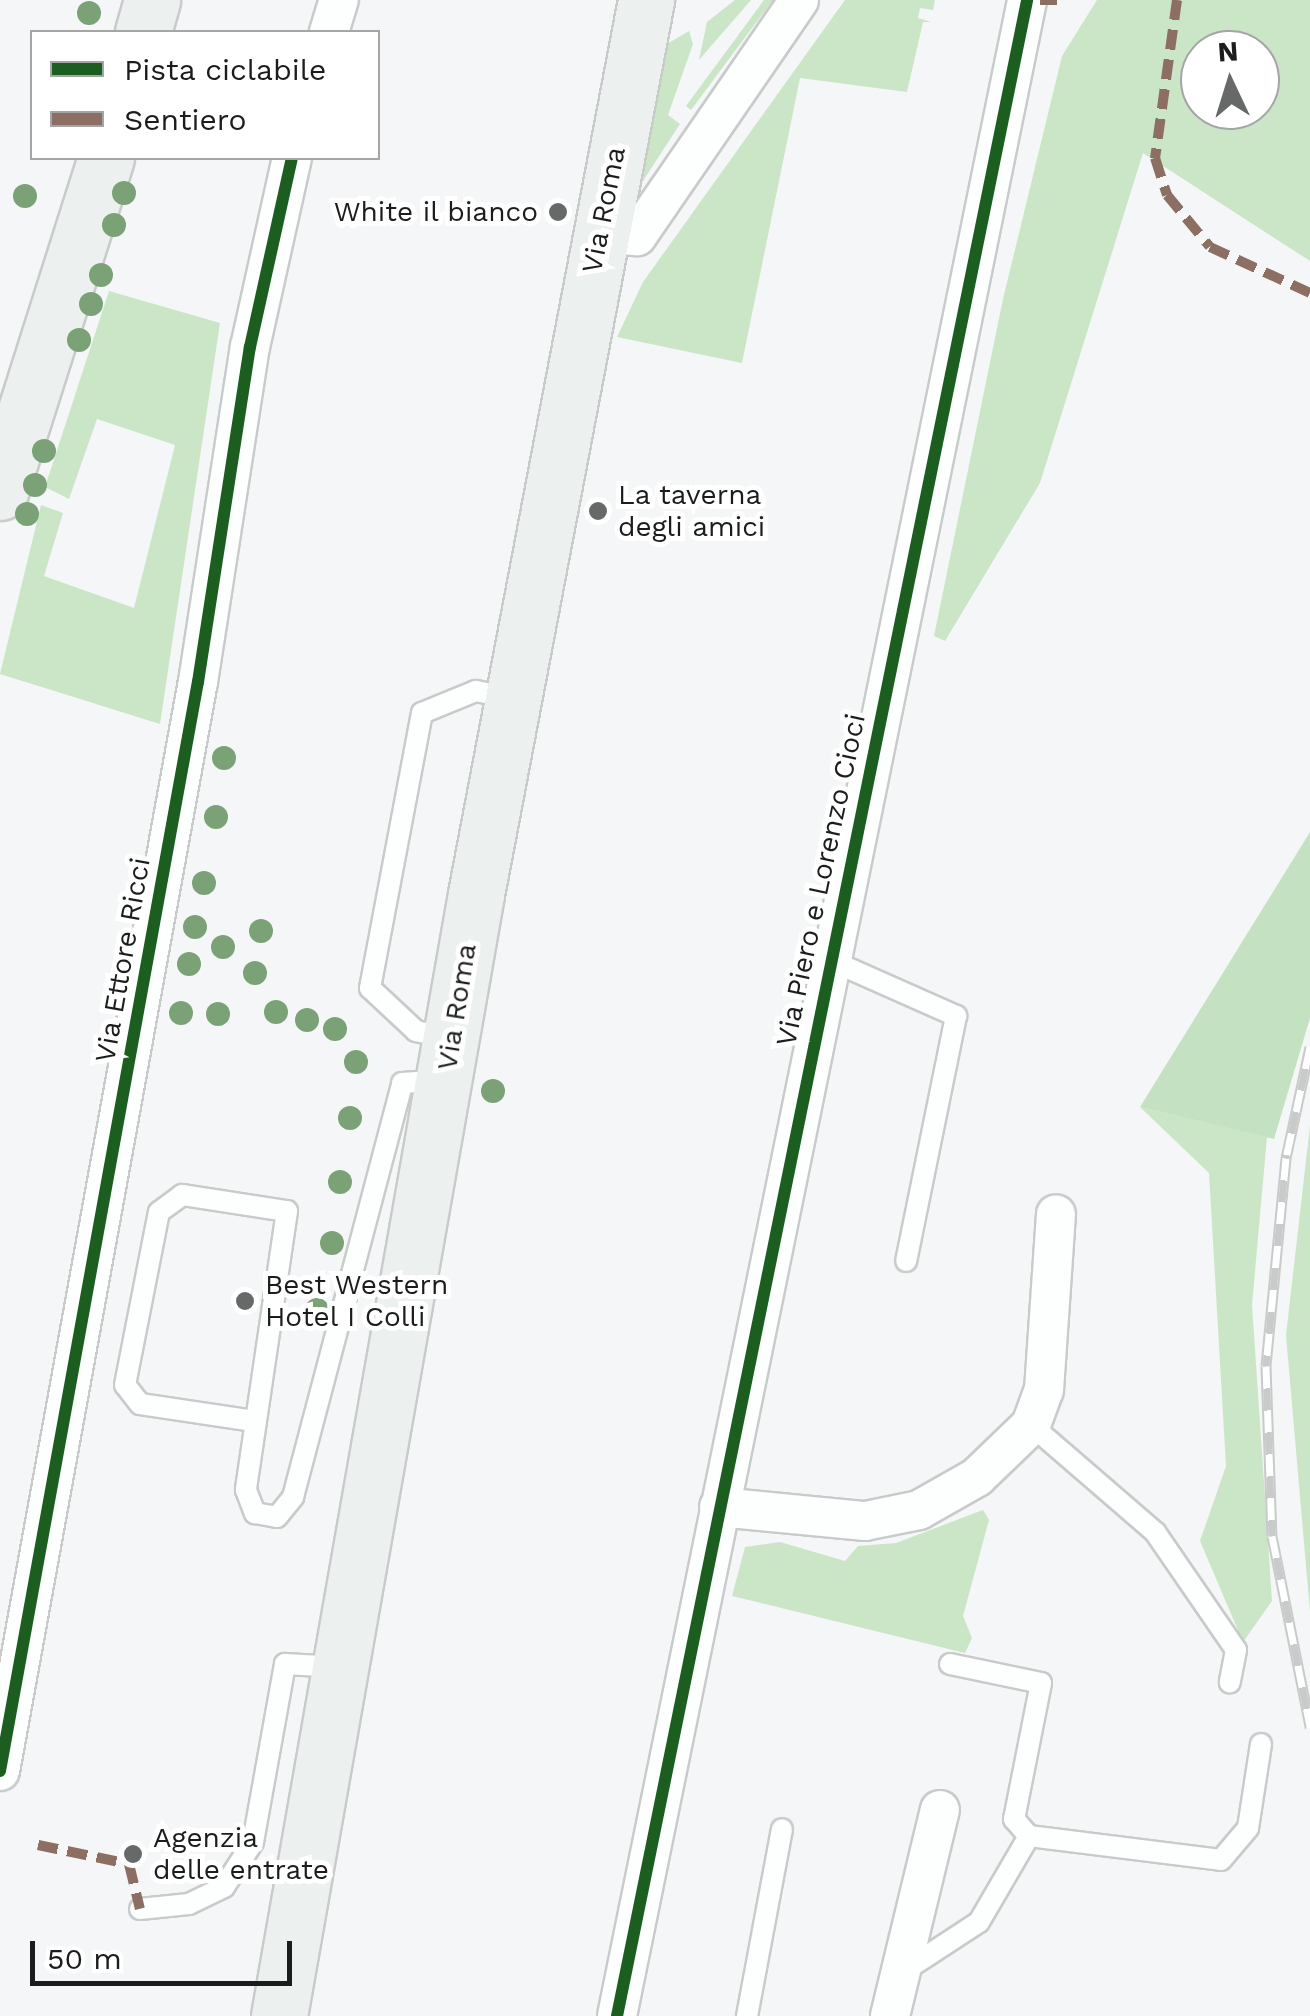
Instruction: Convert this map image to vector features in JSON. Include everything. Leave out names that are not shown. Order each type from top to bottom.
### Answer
[{"type":"main road","points":[[144,30],[152,0]]},
{"type":"main road","name":"Via Roma","points":[[279,2016],[512,698],[646,0]]},
{"type":"main road","points":[[0,492],[105,160]]},
{"type":"street","points":[[330,30],[339,0]]},
{"type":"street","points":[[599,233],[637,236],[799,0]]},
{"type":"street","name":"Via Piero e Lorenzo Cioci","points":[[617,2016],[1026,0]]},
{"type":"street","name":"Via Ettore Ricci","points":[[0,1771],[198,682],[250,347],[292,160]]},
{"type":"street","points":[[719,1507],[865,1521],[919,1510],[978,1477],[1030,1425],[1046,1370],[1056,1214]]},
{"type":"street","points":[[890,2016],[940,1810]]},
{"type":"lane","points":[[254,1421],[140,1404],[124,1385],[159,1212],[182,1194],[287,1211],[246,1490],[255,1513],[278,1516],[293,1497],[402,1083],[448,1059],[370,988],[422,713],[476,691],[512,698]]},
{"type":"lane","points":[[832,961],[956,1016],[906,1261]]},
{"type":"lane","points":[[1030,1425],[1155,1532],[1236,1650],[1230,1682]]},
{"type":"lane","points":[[140,1909],[189,1904],[224,1887],[253,1842],[285,1664],[341,1667]]},
{"type":"lane","points":[[950,1664],[1040,1683],[1014,1819],[1029,1836],[1221,1860],[1248,1828],[1261,1744]]},
{"type":"lane","points":[[747,2016],[782,1829]]},
{"type":"lane","points":[[900,1974],[979,1922],[1029,1836]]},
{"type":"green space","points":[[735,0],[751,0],[699,60],[707,22]]},
{"type":"green space","points":[[764,0],[773,0],[691,110],[686,106]]},
{"type":"green space","points":[[845,0],[935,0],[933,10],[920,8],[918,18],[931,22],[923,22],[907,92],[800,78],[742,363],[617,337],[643,282]]},
{"type":"green space","points":[[1097,0],[1310,0],[1310,261],[1143,153],[1040,483],[945,641],[934,636],[1003,299],[1062,56]]},
{"type":"green space","points":[[689,31],[693,44],[668,115],[680,124],[641,184],[667,44]]},
{"type":"green space","points":[[109,291],[220,323],[160,724],[0,674],[41,505],[63,513],[44,576],[134,608],[175,445],[97,419],[69,499],[45,487]]},
{"type":"green space","points":[[1310,832],[1310,1018],[1274,1139],[1140,1107]]},
{"type":"green space","points":[[1140,1107],[1267,1137],[1252,1305],[1272,1601],[1243,1642],[1200,1541],[1226,1466],[1209,1173]]},
{"type":"green space","points":[[1310,1126],[1310,1612],[1286,1335]]},
{"type":"green space","points":[[983,1510],[989,1520],[963,1616],[972,1638],[965,1653],[732,1596],[745,1547],[780,1542],[845,1561],[858,1546],[896,1543]]},
{"type":"railway","points":[[1310,1047],[1286,1158],[1266,1366],[1272,1536],[1310,1727]]},
{"type":"marked path","points":[[1040,0],[1057,0]]},
{"type":"marked path","points":[[1177,0],[1155,158],[1167,195],[1210,247],[1310,293]]},
{"type":"marked path","points":[[38,1845],[129,1864],[133,1854]]},
{"type":"marked path","points":[[129,1864],[140,1909]]},
{"type":"cycle path","points":[[617,2016],[1027,0]]},
{"type":"cycle path","points":[[0,1771],[198,682],[250,347],[292,160]]},
{"type":"place","name":"White il bianco","points":[[558,212]]},
{"type":"place","name":"La taverna degli amici","points":[[598,511]]},
{"type":"place","name":"Best Western Hotel I Colli","points":[[245,1301]]},
{"type":"place","name":"Agenzia delle entrate","points":[[133,1854]]}]
